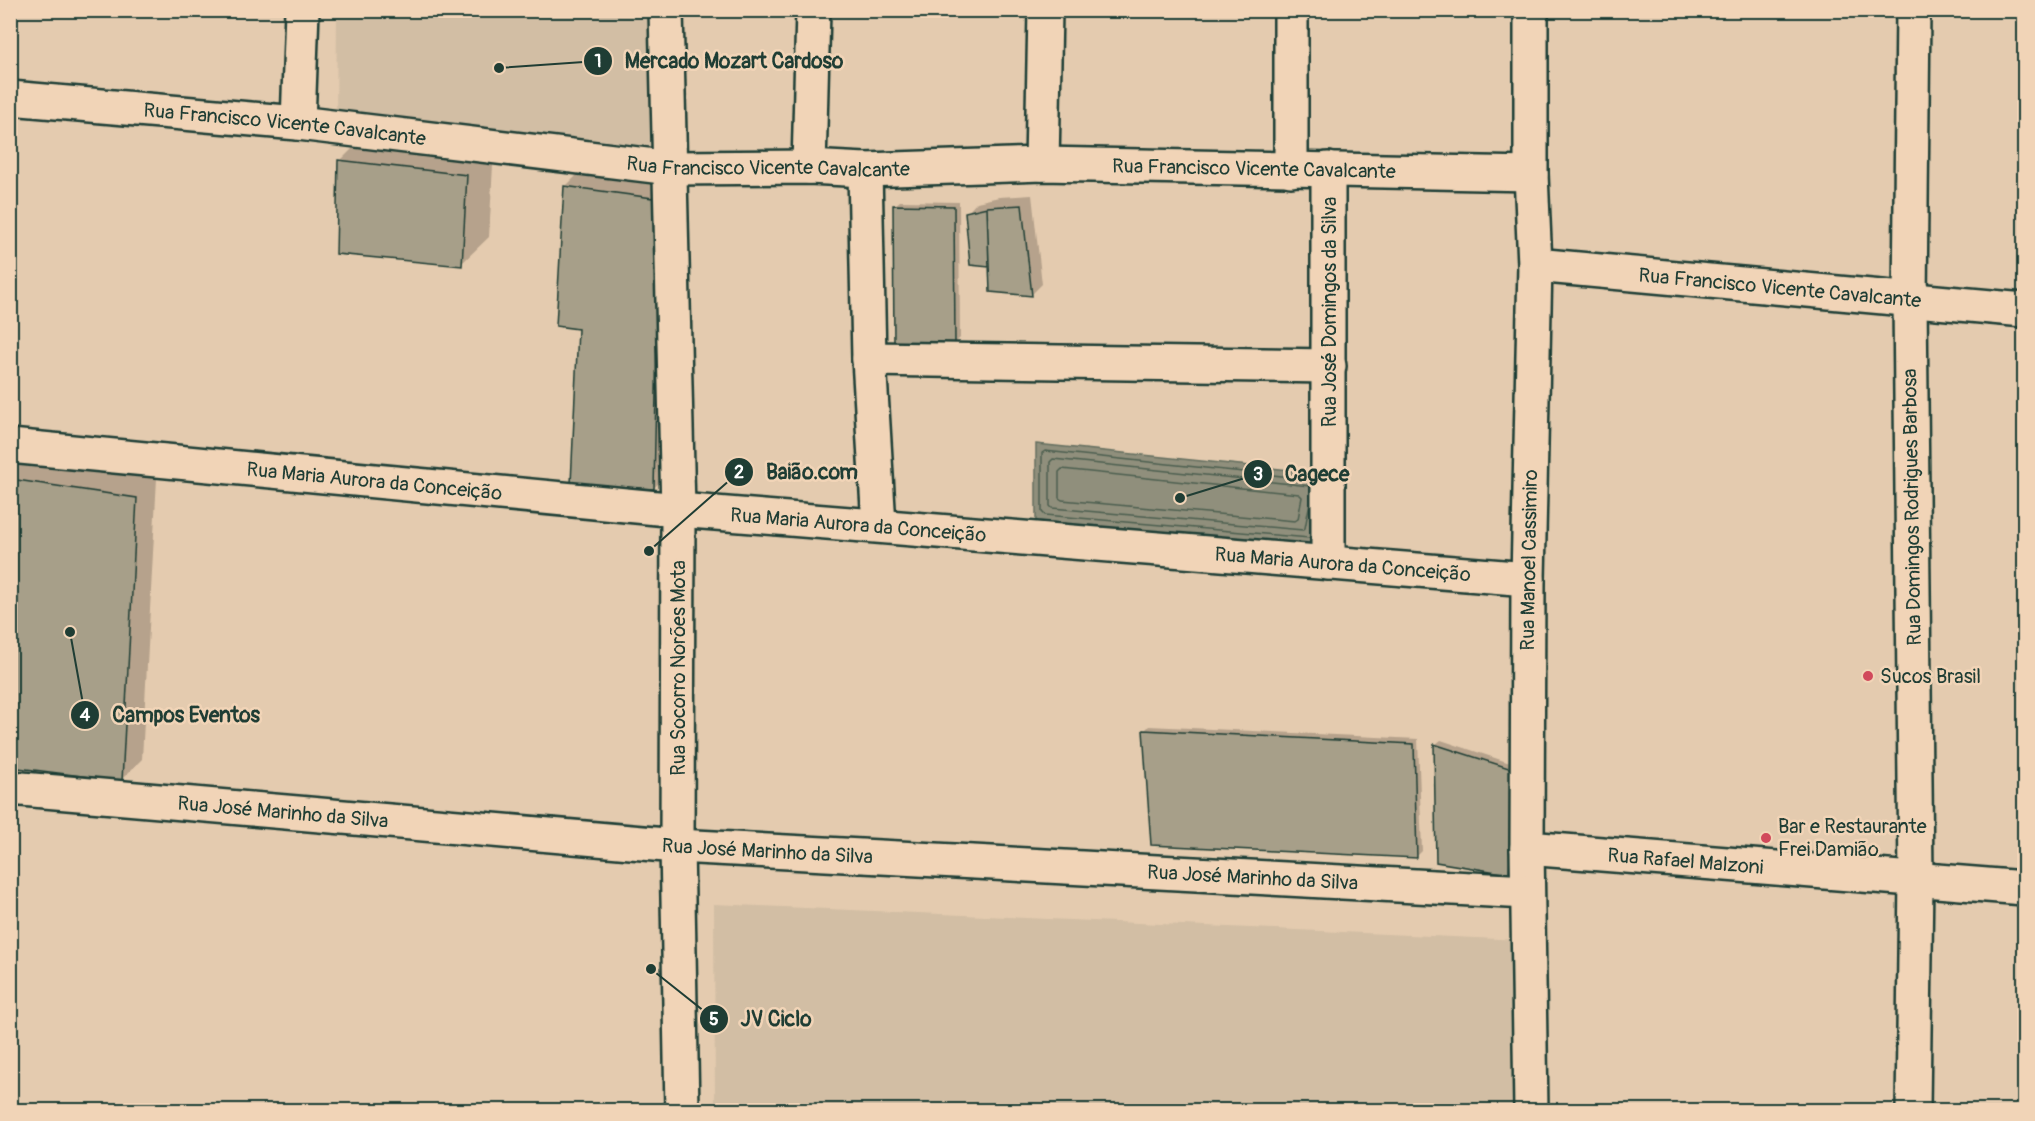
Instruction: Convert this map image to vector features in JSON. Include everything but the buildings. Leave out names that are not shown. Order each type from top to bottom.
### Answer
[{"type":"street","points":[[298,123],[302,10]]},
{"type":"street","name":"Rua Socorro Norões Mota","points":[[666,10],[678,510],[677,846],[682,1110]]},
{"type":"street","points":[[809,167],[813,10]]},
{"type":"street","points":[[1042,164],[1045,10]]},
{"type":"street","points":[[1291,10],[1291,170]]},
{"type":"street","name":"Rua Manoel Cassimiro","points":[[1530,10],[1531,174],[1535,265],[1528,579],[1527,892],[1531,1110]]},
{"type":"street","name":"Rua Domingos Rodrigues Barbosa","points":[[1913,10],[1910,300],[1916,878],[1913,1110]]},
{"type":"street","name":"Rua Francisco Vicente Cavalcante","points":[[10,98],[298,123],[671,168],[809,167],[865,170],[1042,164],[1531,174]]},
{"type":"street","points":[[865,170],[869,359],[879,525]]},
{"type":"street","name":"Rua José Domingos da Silva","points":[[1328,170],[1328,563]]},
{"type":"street","name":"Rua Francisco Vicente Cavalcante","points":[[1535,265],[2025,310]]},
{"type":"street","points":[[869,359],[1329,366]]},
{"type":"street","name":"Rua Maria Aurora da Conceição","points":[[10,446],[678,510],[1528,579]]},
{"type":"street","name":"Rua José Marinho da Silva","points":[[10,788],[677,846],[1527,892]]},
{"type":"street","name":"Rua Rafael Malzoni","points":[[1527,848],[2025,888]]},
{"type":"shaded area","points":[[337,11],[662,11],[663,156],[336,125]]},
{"type":"shaded area","points":[[714,904],[1521,940],[1520,1110],[715,1110]]},
{"type":"water","points":[[1036,444],[1329,474],[1316,545],[1036,521]]},
{"type":"place","name":"Mercado Mozart Cardoso","points":[[499,68]]},
{"type":"place","name":"Cagece","points":[[1180,498]]},
{"type":"place","name":"Baião.com","points":[[649,551]]},
{"type":"place","name":"Campos Eventos","points":[[70,632]]},
{"type":"place","name":"Sucos Brasil","points":[[1868,676]]},
{"type":"place","name":"Bar e Restaurante Frei Damião","points":[[1766,838]]},
{"type":"place","name":"JV Ciclo","points":[[651,969]]}]
